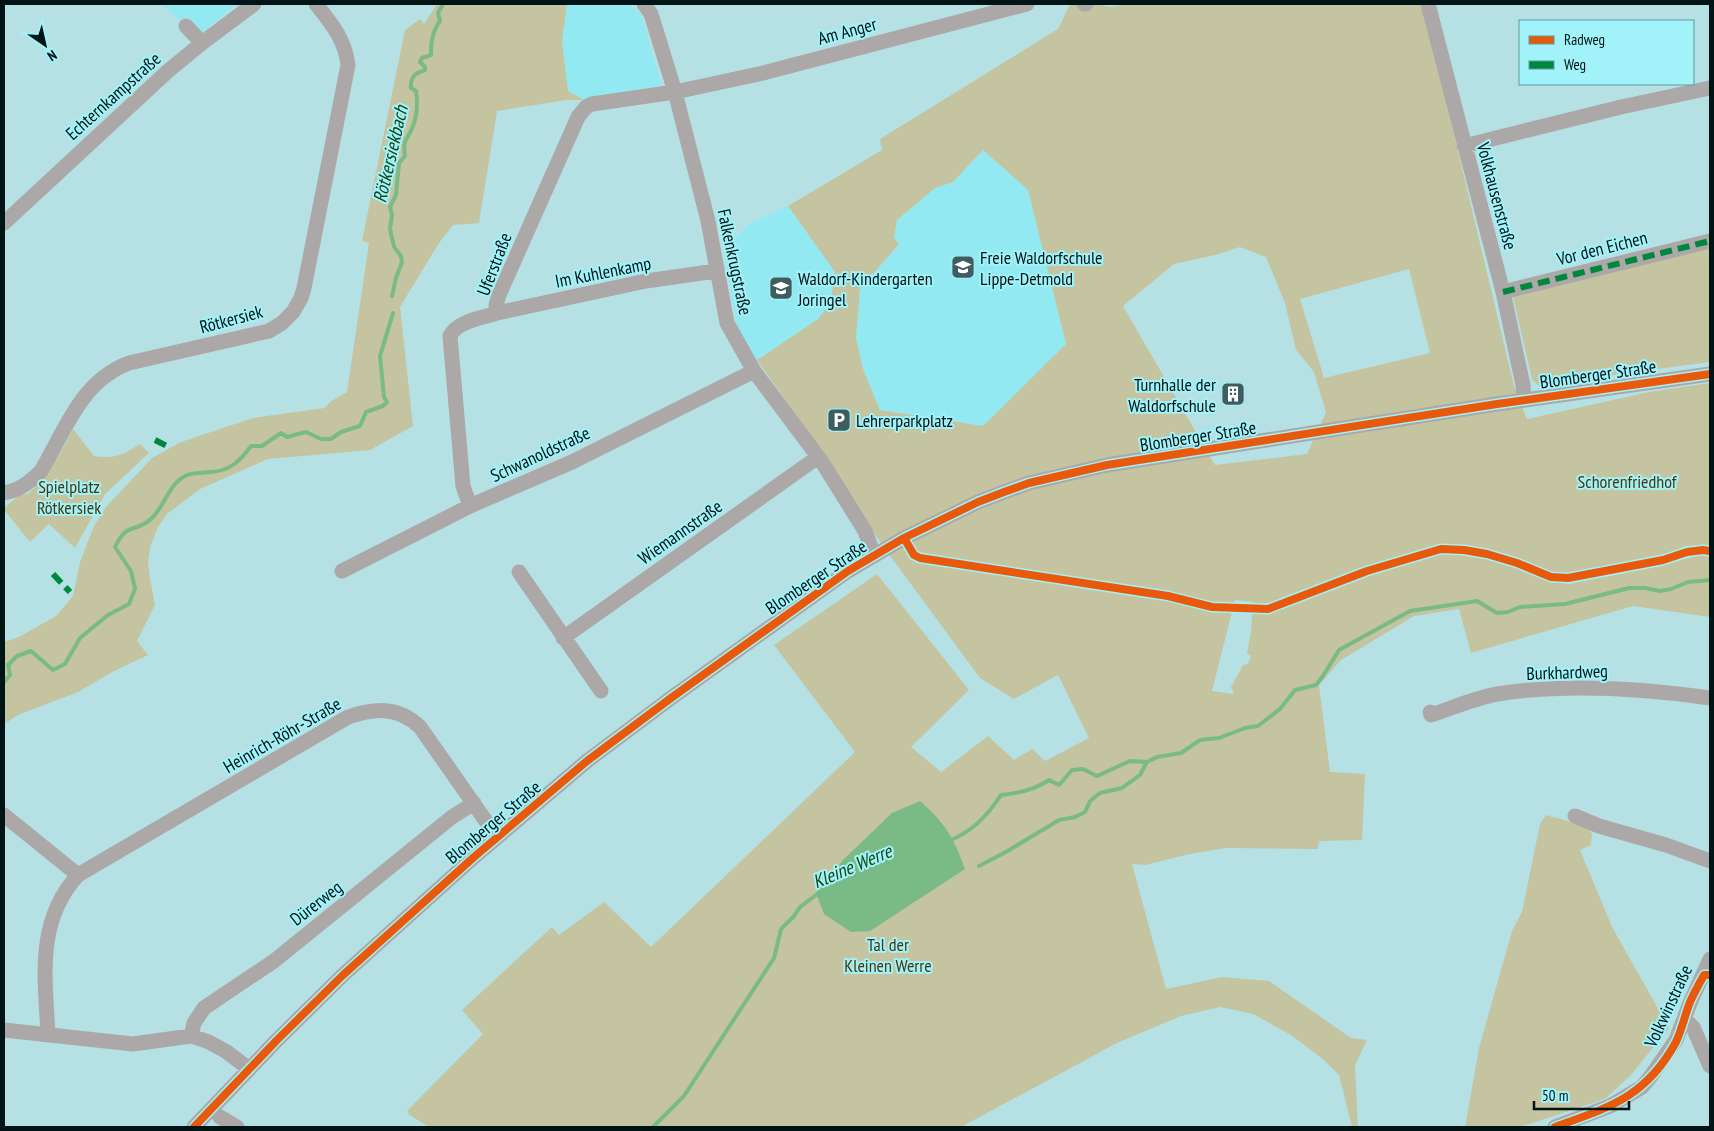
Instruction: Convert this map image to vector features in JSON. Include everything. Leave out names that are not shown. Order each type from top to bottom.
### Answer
[{"type":"street","name":"Echternkampstraße","points":[[4,223],[113,120],[202,43],[254,4]]},
{"type":"street","name":"Rötkersiek","points":[[4,493],[20,488],[41,471],[85,394],[114,368],[129,362],[262,334],[282,323],[293,312],[304,288],[348,65],[346,53],[338,33],[316,4]]},
{"type":"street","name":"Falkenkrugstraße","points":[[644,4],[651,14],[675,92],[708,221],[727,323],[754,371],[818,457],[865,531],[874,555]]},
{"type":"street","name":"Am Anger","points":[[675,92],[764,73],[1027,4]]},
{"type":"street","name":"Volkhausenstraße","points":[[1428,4],[1503,292],[1523,385],[1524,400]]},
{"type":"street","points":[[186,26],[202,43]]},
{"type":"street","points":[[1464,146],[1620,107],[1710,88]]},
{"type":"street","name":"Uferstraße","points":[[470,506],[463,486],[450,336],[452,330],[497,313],[498,295],[583,109],[592,104],[675,92]]},
{"type":"street","name":"Vor den Eichen","points":[[1503,292],[1710,241]]},
{"type":"street","name":"Im Kuhlenkamp","points":[[497,313],[646,281],[716,271]]},
{"type":"street","name":"Schwanoldstraße","points":[[342,571],[470,506],[572,462],[754,371]]},
{"type":"street","name":"Blomberger Straße","points":[[194,1127],[350,968],[497,836],[587,762],[670,698],[832,582],[887,547],[978,502],[1030,483],[1068,474],[1126,462],[1524,400],[1710,374]]},
{"type":"street","name":"Wiemannstraße","points":[[563,638],[818,457]]},
{"type":"street","points":[[519,572],[601,691]]},
{"type":"street","name":"Burkhardweg","points":[[1430,712],[1431,714],[1495,694],[1559,688],[1676,693],[1710,698]]},
{"type":"street","name":"Heinrich-Röhr-Straße","points":[[48,1034],[44,961],[47,938],[54,912],[69,885],[78,875],[348,717],[373,710],[388,711],[414,722],[420,727],[497,836]]},
{"type":"street","name":"Dürerweg","points":[[191,1036],[194,1023],[204,1008],[274,961],[452,817],[474,803]]},
{"type":"street","points":[[4,815],[78,875]]},
{"type":"street","points":[[1575,816],[1599,826],[1666,845],[1710,861]]},
{"type":"street","name":"Volkwinstraße","points":[[1555,1127],[1610,1106],[1642,1087],[1666,1057],[1676,1040],[1690,1003],[1707,975],[1710,959]]},
{"type":"street","points":[[1684,1020],[1692,1027],[1710,1066]]},
{"type":"street","points":[[4,1030],[133,1044],[191,1036],[209,1042],[227,1052],[249,1069]]},
{"type":"street","points":[[220,1117],[237,1127]]},
{"type":"shaded area","points":[[162,4],[236,4],[201,34],[193,22],[186,16],[180,21]]},
{"type":"shaded area","points":[[567,4],[628,4],[641,14],[662,87],[584,100],[568,91],[562,42]]},
{"type":"shaded area","name":"Freie Waldorfschule Lippe-Detmold","points":[[983,150],[1028,190],[1066,344],[983,426],[880,411],[863,369],[856,338],[860,289],[899,245],[894,238],[897,220],[935,188],[953,182]]},
{"type":"shaded area","name":"Waldorf-Kindergarten Joringel","points":[[788,206],[835,272],[830,304],[818,319],[757,360],[740,335],[736,322],[723,246],[733,241],[747,225]]},
{"type":"green space","points":[[437,4],[567,4],[562,42],[568,91],[584,100],[566,100],[497,111],[479,223],[453,225],[439,243],[400,307],[413,426],[370,450],[268,459],[200,489],[167,514],[158,527],[150,547],[148,562],[155,605],[137,641],[148,655],[114,671],[78,692],[18,715],[4,724],[4,642],[19,637],[56,616],[73,596],[80,562],[94,526],[106,507],[152,458],[181,442],[253,418],[325,408],[330,402],[347,392],[369,243],[362,241],[405,30],[420,19],[424,24]]},
{"type":"green space","points":[[1070,4],[1094,4],[1111,7],[1127,4],[1423,4],[1514,386],[1527,419],[1649,392],[1710,383],[1710,549],[1685,546],[1666,556],[1566,576],[1568,584],[1655,567],[1700,555],[1710,557],[1710,617],[1633,606],[1471,653],[1459,609],[1414,616],[1341,660],[1319,685],[1330,772],[1365,774],[1362,840],[1319,841],[1318,849],[1226,848],[1190,854],[1145,865],[1132,864],[1166,989],[1222,977],[1269,981],[1351,1038],[1367,1040],[1355,1065],[1358,1127],[1352,1127],[1339,1075],[1324,1060],[1291,1035],[1253,1014],[1220,1007],[1181,1016],[1117,1043],[961,1127],[429,1127],[408,1114],[407,1111],[483,1034],[462,1010],[552,927],[559,935],[604,902],[651,947],[855,752],[774,645],[877,574],[969,690],[911,747],[941,772],[988,736],[1014,760],[1032,749],[1045,761],[1089,738],[1058,675],[1014,699],[980,678],[880,542],[805,428],[757,360],[818,319],[830,304],[835,272],[788,206],[882,150],[880,139],[1058,29]],"holes":[[[983,150],[1028,190],[1066,344],[983,426],[880,410],[863,369],[856,338],[860,289],[899,244],[894,238],[897,220],[935,188],[953,182]],[[1240,247],[1266,257],[1285,303],[1296,350],[1314,372],[1326,412],[1307,454],[1215,465],[1123,306],[1174,264],[1219,254]],[[1409,269],[1430,353],[1324,378],[1300,299]],[[1235,600],[1253,602],[1247,654],[1251,656],[1248,664],[1243,665],[1231,687],[1234,694],[1212,691]]]},
{"type":"green space","points":[[1710,247],[1710,362],[1538,385],[1532,379],[1513,297]]},
{"type":"green space","name":"Spielplatz Rötkersiek","points":[[73,429],[94,456],[108,457],[118,455],[140,444],[149,453],[105,494],[75,548],[49,524],[30,542],[5,511],[5,507],[21,494],[28,494],[42,479],[59,456]]},
{"type":"green space","points":[[1546,815],[1586,826],[1592,834],[1591,845],[1580,850],[1612,927],[1669,1028],[1631,1075],[1605,1099],[1520,1127],[1465,1127],[1479,1048],[1512,931],[1522,912],[1540,824]]},
{"type":"water","points":[[920,801],[948,832],[965,869],[870,931],[851,932],[824,914],[816,893],[843,860],[892,813]]},
{"type":"waterway","name":"Rötkersiekbach","points":[[392,296],[402,262],[401,256],[394,247],[390,229],[392,215],[390,207],[396,195],[399,163],[405,156],[405,142],[413,126],[416,113],[416,91],[411,88],[411,81],[416,74],[425,70],[425,67],[420,62],[422,58],[431,55],[432,37],[440,21],[438,13],[443,4]]},
{"type":"waterway","name":"Rötkersiekbach","points":[[4,682],[10,675],[8,665],[17,656],[31,651],[53,670],[65,664],[80,638],[108,615],[129,604],[135,589],[131,571],[115,547],[124,533],[146,523],[152,518],[179,480],[192,474],[224,470],[239,461],[251,446],[262,446],[281,433],[287,437],[306,432],[321,439],[331,439],[341,432],[360,426],[366,412],[383,406],[387,402],[384,397],[380,356],[393,313]]},
{"type":"waterway","name":"Kleine Werre","points":[[979,866],[1059,820],[1075,817],[1085,812],[1090,801],[1100,793],[1122,788],[1140,775],[1147,762],[1157,757],[1181,753],[1200,740],[1219,738],[1245,728],[1258,726],[1280,709],[1295,690],[1316,685],[1339,650],[1410,611],[1477,601],[1497,613],[1508,612],[1520,607],[1565,604],[1629,588],[1645,588],[1660,591],[1688,582],[1710,580]]},
{"type":"waterway","name":"Kleine Werre","points":[[949,841],[965,833],[979,822],[1001,795],[1026,790],[1049,780],[1059,785],[1072,770],[1083,769],[1097,776],[1130,761],[1147,762]]},
{"type":"waterway","name":"Kleine Werre","points":[[653,1127],[684,1096],[774,958],[781,929],[800,907],[820,892]]},
{"type":"marked path","points":[[1503,292],[1710,241]]},
{"type":"marked path","points":[[155,440],[167,446]]},
{"type":"marked path","points":[[53,574],[70,592]]},
{"type":"cycle path","points":[[194,1127],[277,1040],[343,975],[474,857],[587,761],[848,571],[904,538],[978,502],[1029,483],[1107,465],[1497,404],[1710,374]]},
{"type":"cycle path","points":[[904,538],[914,555],[920,558],[1168,596],[1212,607],[1268,609],[1367,571],[1441,549],[1487,554],[1517,563],[1551,577],[1568,578],[1663,560],[1687,552],[1710,551]]},
{"type":"cycle path","points":[[1555,1127],[1610,1106],[1625,1098],[1652,1076],[1676,1042],[1690,1002],[1704,975],[1710,975]]},
{"type":"place","name":"Freie Waldorfschule Lippe-Detmold","points":[[963,267]]},
{"type":"place","name":"Waldorf-Kindergarten Joringel","points":[[781,288]]},
{"type":"place","name":"Turnhalle der Waldorfschule","points":[[1233,394]]},
{"type":"place","name":"Lehrerparkplatz","points":[[839,420]]},
{"type":"park label","name":"Schorenfriedhof","points":[[1627,481]]},
{"type":"park label","name":"Tal der Kleinen Werre","points":[[888,954]]}]
